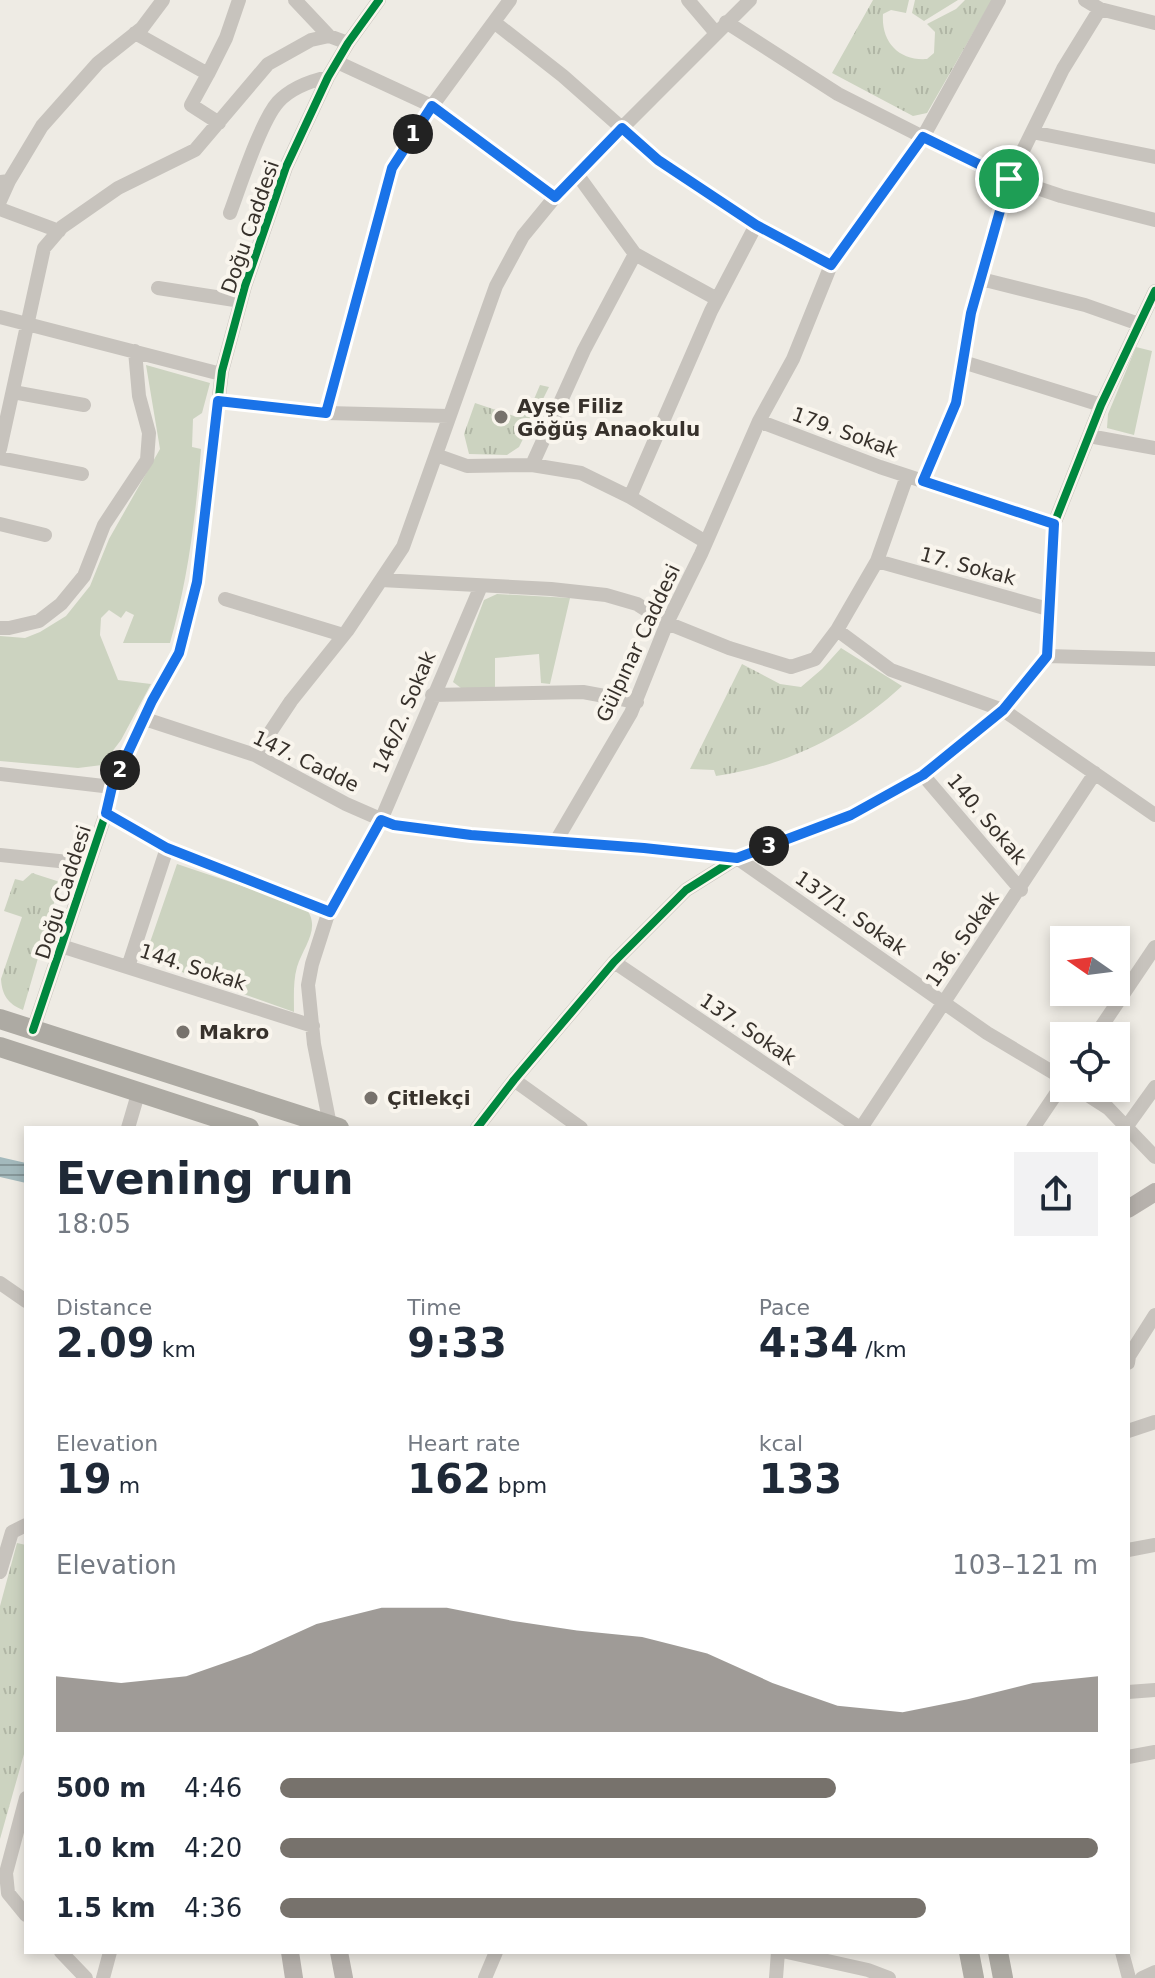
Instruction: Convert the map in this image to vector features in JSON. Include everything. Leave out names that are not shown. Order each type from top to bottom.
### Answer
[{"type":"highway","points":[[0,1019],[332,1126]]},
{"type":"highway","points":[[0,1047],[242,1126]]},
{"type":"highway","points":[[998,1954],[1003,1978]]},
{"type":"main road","points":[[1130,1208],[1155,1192]]},
{"type":"main road","points":[[290,1954],[294,1978]]},
{"type":"main road","points":[[340,1954],[344,1978]]},
{"type":"street","points":[[0,201],[4,182],[42,126],[98,63],[135,33],[163,0]]},
{"type":"street","points":[[219,123],[191,105],[226,38],[239,0]]},
{"type":"street","points":[[295,0],[329,36],[348,43]]},
{"type":"street","name":"Doğu Caddesi","points":[[33,1030],[112,787],[179,653],[197,582],[221,374],[241,301],[286,167],[328,77],[379,0]]},
{"type":"street","points":[[326,413],[392,168],[432,106],[510,0]]},
{"type":"street","points":[[688,0],[721,28],[838,94],[1009,179],[1155,220]]},
{"type":"street","points":[[255,755],[403,547],[496,286],[523,236],[577,174],[750,0]]},
{"type":"street","points":[[759,421],[793,359],[831,265],[923,137],[999,0]]},
{"type":"street","points":[[1085,0],[1100,9],[1155,23]]},
{"type":"street","points":[[923,481],[956,403],[971,313],[1009,179],[1063,69],[1100,9]]},
{"type":"street","points":[[494,22],[563,76],[658,160],[756,225],[831,265]]},
{"type":"street","points":[[135,33],[208,74]]},
{"type":"street","points":[[0,449],[44,248],[59,231],[118,188],[195,150],[268,64],[311,40],[329,36]]},
{"type":"street","points":[[337,62],[432,106],[555,197]]},
{"type":"street","points":[[230,213],[276,104],[310,81],[328,77]]},
{"type":"street","points":[[1032,132],[1155,157]]},
{"type":"street","points":[[577,174],[635,254],[717,299]]},
{"type":"street","points":[[0,209],[59,231]]},
{"type":"street","points":[[630,497],[717,299],[756,225]]},
{"type":"street","points":[[532,465],[584,350],[635,254]]},
{"type":"street","points":[[981,279],[1085,305],[1139,324]]},
{"type":"street","points":[[158,288],[241,301]]},
{"type":"street","points":[[479,1126],[614,962],[686,890],[737,858],[851,815],[923,775],[1003,710],[1047,656],[1054,524],[1101,405],[1155,291]]},
{"type":"street","points":[[0,317],[221,374]]},
{"type":"street","points":[[0,628],[39,621],[61,604],[84,576],[104,525],[147,460],[149,433],[139,396],[135,351]]},
{"type":"street","points":[[963,362],[1101,405]]},
{"type":"street","points":[[13,392],[84,405]]},
{"type":"street","points":[[218,401],[326,413],[449,416]]},
{"type":"street","name":"179. Sokak","points":[[759,421],[907,476],[1054,524]]},
{"type":"street","name":"Gülpınar Caddesi","points":[[556,841],[637,702],[667,623],[759,421]]},
{"type":"street","points":[[1089,436],[1155,448]]},
{"type":"street","points":[[436,455],[467,466],[532,465],[581,473],[630,497],[706,542]]},
{"type":"street","points":[[0,458],[82,474]]},
{"type":"street","points":[[381,580],[606,595],[637,604],[667,623],[766,661],[791,667],[815,659],[837,630],[877,561],[907,476]]},
{"type":"street","points":[[0,524],[45,535]]},
{"type":"street","name":"17. Sokak","points":[[877,561],[1048,609]]},
{"type":"street","name":"146/2. Sokak","points":[[335,1126],[314,1044],[308,985],[312,964],[330,912],[381,820],[481,586]]},
{"type":"street","points":[[225,599],[343,635]]},
{"type":"street","points":[[837,630],[891,670],[1003,710],[1155,815]]},
{"type":"street","points":[[1047,656],[1155,659]]},
{"type":"street","points":[[432,695],[583,692],[637,702]]},
{"type":"street","name":"147. Cadde","points":[[145,719],[255,755],[346,804],[394,825],[737,858]]},
{"type":"street","name":"136. Sokak","points":[[861,1126],[1021,890],[1095,773]]},
{"type":"street","points":[[0,774],[112,787]]},
{"type":"street","name":"140. Sokak","points":[[923,775],[1021,890]]},
{"type":"street","points":[[106,813],[167,848],[330,912]]},
{"type":"street","points":[[128,967],[167,848]]},
{"type":"street","points":[[0,855],[88,864]]},
{"type":"street","name":"137/1. Sokak","points":[[737,858],[987,1033],[1050,1072]]},
{"type":"street","name":"144. Sokak","points":[[61,946],[313,1026]]},
{"type":"street","points":[[1104,1022],[1155,947]]},
{"type":"street","name":"137. Sokak","points":[[614,962],[857,1126]]},
{"type":"street","points":[[514,1080],[578,1126]]},
{"type":"street","points":[[1099,1102],[1127,1126],[1155,1087]]},
{"type":"street","points":[[129,1126],[138,1094]]},
{"type":"street","points":[[1034,1126],[1050,1102]]},
{"type":"street","points":[[1130,1129],[1155,1157]]},
{"type":"street","points":[[0,1283],[24,1300]]},
{"type":"street","points":[[1130,1354],[1155,1315]]},
{"type":"street","points":[[1130,1430],[1155,1422]]},
{"type":"street","points":[[0,1572],[12,1532],[24,1526]]},
{"type":"street","points":[[1130,1550],[1155,1545]]},
{"type":"street","points":[[1130,1692],[1155,1690]]},
{"type":"street","points":[[1130,1757],[1155,1752]]},
{"type":"street","points":[[24,1804],[3,1872],[8,1893],[24,1913]]},
{"type":"street","points":[[63,1954],[86,1978]]},
{"type":"street","points":[[103,1978],[109,1954]]},
{"type":"street","points":[[485,1978],[495,1954]]},
{"type":"street","points":[[776,1978],[778,1954]]},
{"type":"street","points":[[807,1954],[836,1957],[889,1978]]},
{"type":"street","points":[[1123,1954],[1129,1978]]},
{"type":"street","points":[[1142,1978],[1155,1972]]},
{"type":"green space","points":[[873,0],[909,0],[906,13],[891,10],[883,14],[885,33],[900,53],[927,59],[934,53],[935,32],[927,24],[956,9],[965,0],[992,0],[927,113],[913,116],[832,73]]},
{"type":"green space","points":[[915,0],[958,0],[924,21],[912,13]]},
{"type":"green space","points":[[1136,347],[1152,351],[1134,435],[1107,428],[1108,414]]},
{"type":"green space","points":[[146,365],[210,383],[202,413],[193,419],[192,447],[201,449],[197,498],[186,571],[170,643],[123,643],[134,615],[126,611],[121,618],[109,610],[101,618],[100,635],[118,680],[151,684],[121,740],[102,765],[78,768],[0,761],[0,636],[25,638],[40,632],[66,616],[90,586],[109,539],[160,449]]},
{"type":"green space","points":[[540,385],[549,387],[519,447],[507,455],[469,454],[464,434],[475,403],[514,416],[518,407],[529,411]]},
{"type":"green space","points":[[497,594],[570,598],[550,684],[541,683],[539,654],[495,658],[495,688],[461,688],[453,682],[484,600]]},
{"type":"green space","points":[[841,648],[902,686],[839,733],[792,756],[716,776],[714,770],[690,769],[742,664],[780,684],[801,687]]},
{"type":"green space","points":[[177,864],[305,907],[312,929],[296,972],[294,1012],[148,960],[146,954]]},
{"type":"green space","points":[[32,873],[60,882],[23,1010],[7,998],[1,979],[22,917],[4,911],[15,879],[23,881]]},
{"type":"green space","points":[[17,1543],[24,1545],[24,1754],[0,1839],[0,1606]]},
{"type":"shaded area","points":[[0,1157],[24,1163],[24,1183],[0,1177]]},
{"type":"cycle path","points":[[33,1030],[112,787],[152,701],[179,653],[197,582],[222,371],[245,286],[286,167],[328,77],[379,0]]},
{"type":"cycle path","points":[[479,1126],[614,962],[686,890],[737,858],[851,815],[923,775],[1003,710],[1047,656],[1054,524],[1101,405],[1155,291]]},
{"type":"place","name":"Ayşe Filiz Göğüş Anaokulu","points":[[501,417]]},
{"type":"place","name":"Makro","points":[[183,1032]]},
{"type":"place","name":"Çitlekçi","points":[[371,1098]]},
{"type":"route","points":[[432,106],[555,197],[622,128],[658,160],[756,225],[831,265],[923,137],[1009,179],[971,313],[956,403],[923,481],[1054,524],[1047,656],[1003,710],[923,775],[851,815],[737,858],[471,835],[394,825],[381,820],[330,912],[167,848],[106,813],[112,787],[152,701],[179,653],[197,582],[218,401],[326,413],[392,168],[432,106]]}]
